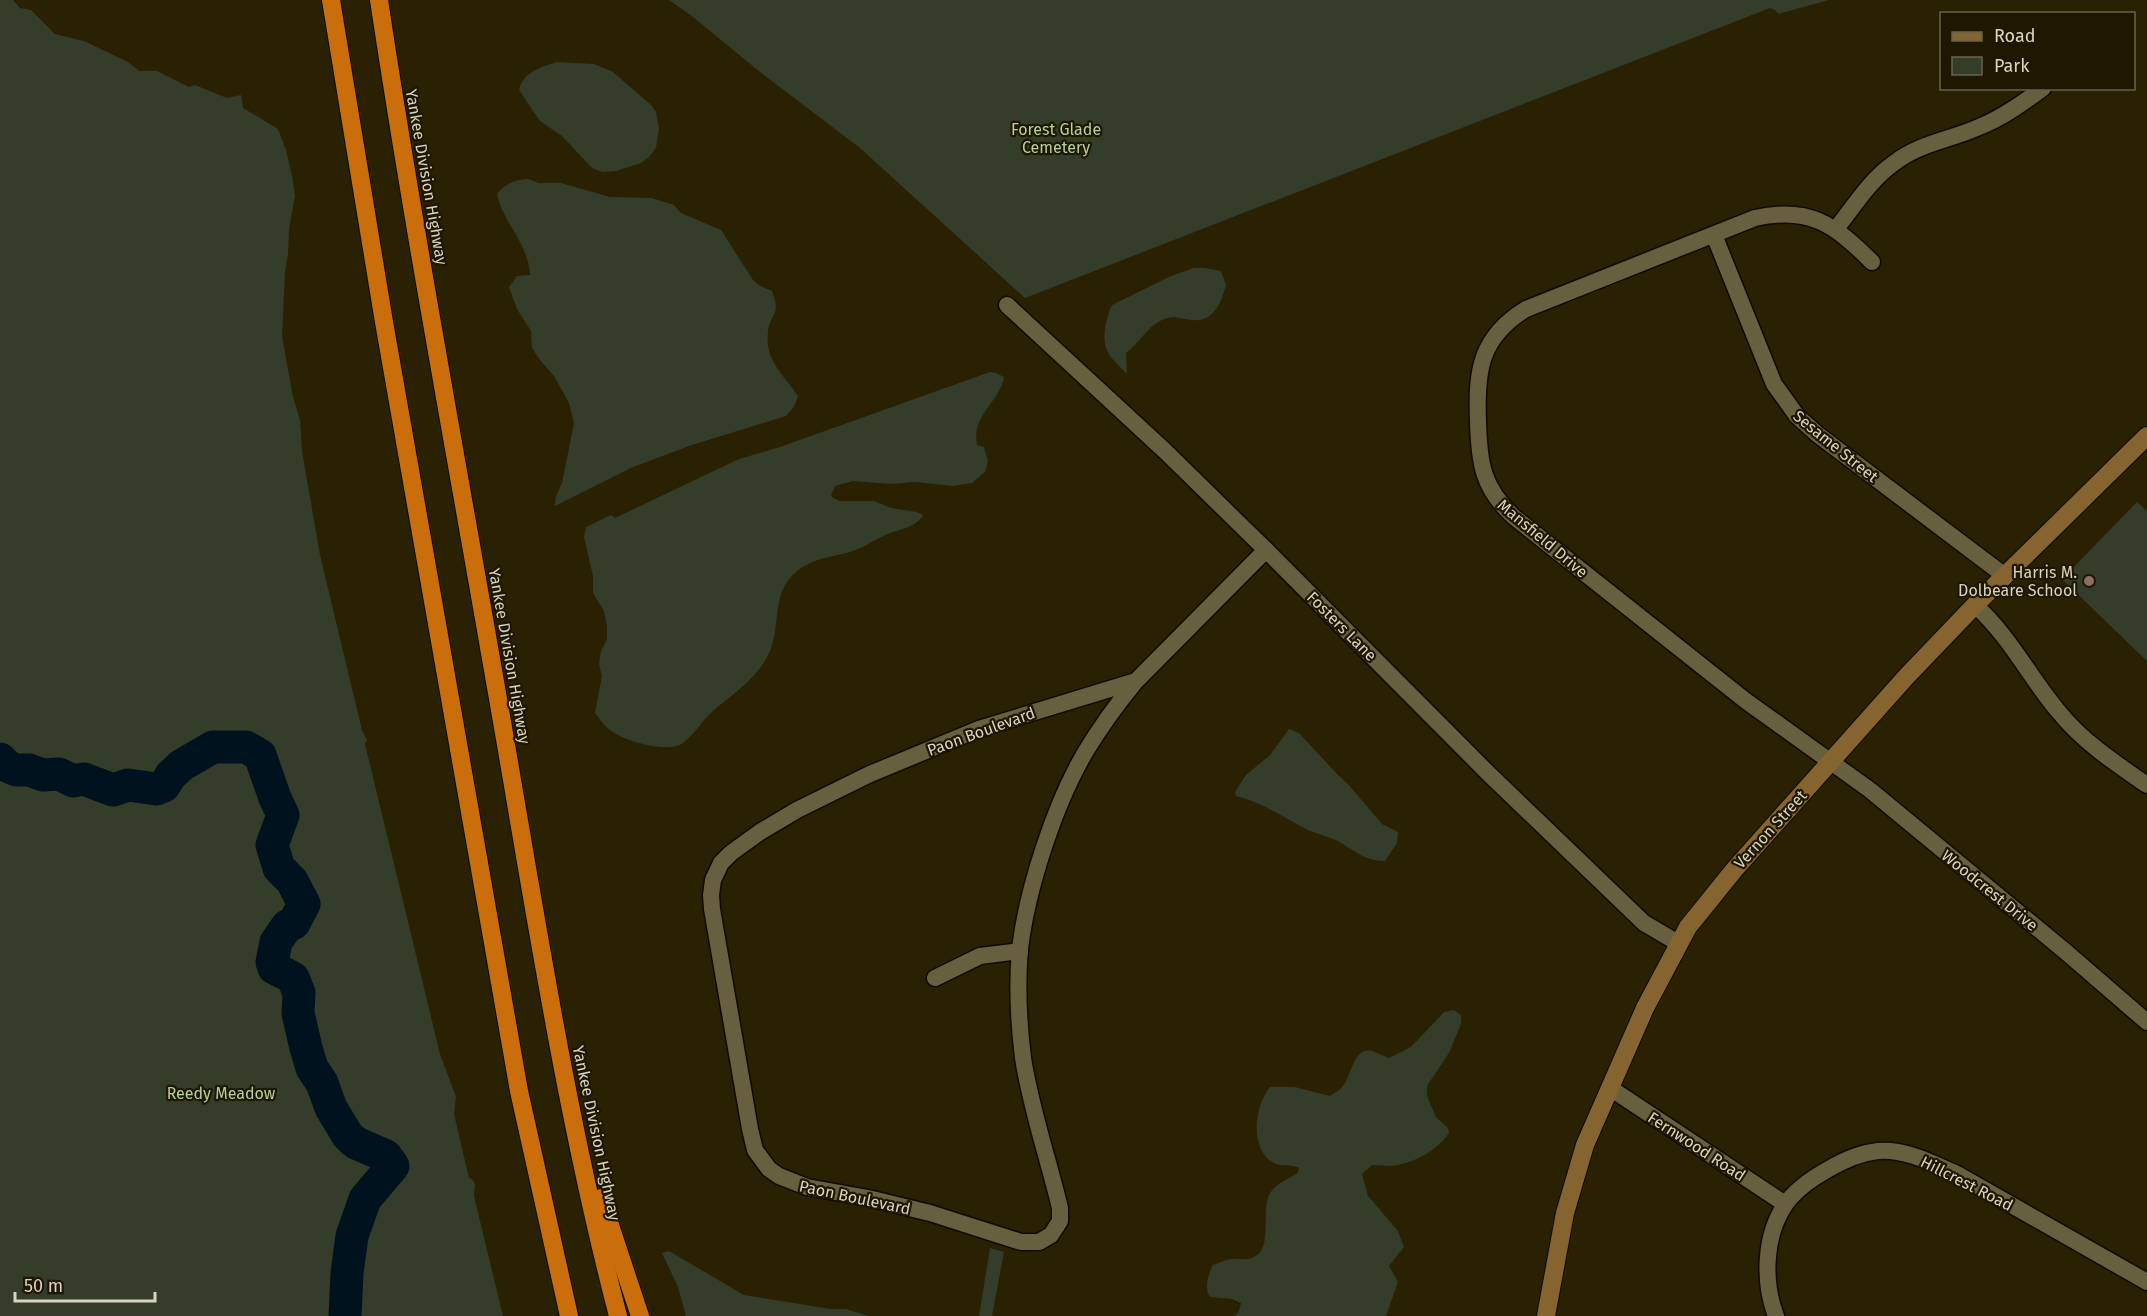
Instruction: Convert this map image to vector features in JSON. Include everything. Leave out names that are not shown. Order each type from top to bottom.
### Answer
[{"type":"highway","points":[[331,0],[448,694],[519,1091],[568,1316]]},
{"type":"highway","name":"Yankee Division Highway","points":[[379,0],[453,448],[568,1101],[618,1316]]},
{"type":"highway","points":[[568,1101],[640,1316]]},
{"type":"main road","name":"Vernon Street","points":[[1546,1316],[1565,1213],[1585,1145],[1645,1008],[1678,944],[1716,892],[1831,760],[1975,605],[2147,436]]},
{"type":"street","points":[[1836,229],[1875,180],[1895,162],[1934,142],[1979,127],[2010,111],[2040,90]]},
{"type":"street","name":"Mansfield Drive","points":[[1831,760],[1746,701],[1514,517],[1498,501],[1482,470],[1479,448],[1478,376],[1487,349],[1503,326],[1518,314],[1535,305],[1755,218],[1772,214],[1799,214],[1825,222],[1872,262]]},
{"type":"street","name":"Sesame Street","points":[[1714,235],[1774,384],[1797,416],[1816,434],[2005,576]]},
{"type":"street","name":"Fosters Lane","points":[[1007,305],[1165,451],[1481,766],[1644,923],[1678,944]]},
{"type":"street","name":"Paon Boulevard","points":[[1136,681],[979,729],[870,774],[837,789],[779,821],[741,846],[721,863],[713,880],[712,909],[746,1108],[755,1150],[763,1162],[779,1176],[807,1187],[868,1198],[930,1213],[1021,1242],[1031,1243],[1045,1240],[1058,1225],[1060,1208],[1034,1112],[1023,1055],[1020,994],[1020,951],[1028,908],[1050,831],[1064,796],[1092,741],[1136,681],[1266,550]]},
{"type":"street","points":[[1975,605],[2008,640],[2055,708],[2077,732],[2100,752],[2147,785]]},
{"type":"street","name":"Woodcrest Drive","points":[[1831,760],[2066,952],[2147,1022]]},
{"type":"street","points":[[935,978],[980,956],[1020,951]]},
{"type":"street","name":"Fernwood Road","points":[[1610,1088],[1785,1204]]},
{"type":"street","name":"Hillcrest Road","points":[[1785,1204],[1807,1183],[1837,1164],[1859,1155],[1879,1151],[1906,1153],[1928,1161],[1987,1191],[2147,1282]]},
{"type":"street","points":[[1776,1316],[1769,1293],[1767,1271],[1769,1251],[1785,1204]]},
{"type":"green space","name":"Reedy Meadow","points":[[0,0],[13,0],[20,8],[31,10],[55,34],[84,41],[128,62],[139,71],[157,71],[189,87],[195,85],[227,98],[241,95],[243,108],[278,129],[286,150],[295,196],[285,272],[282,336],[293,397],[300,420],[302,451],[320,555],[362,730],[367,740],[365,744],[440,1054],[456,1097],[454,1114],[469,1178],[475,1184],[474,1196],[503,1316],[0,1316]]},
{"type":"green space","name":"Forest Glade Cemetery","points":[[669,0],[1829,0],[1778,14],[1770,8],[1025,298],[860,148]]},
{"type":"green space","points":[[557,62],[594,64],[613,72],[651,105],[656,112],[659,128],[656,148],[649,157],[641,163],[616,171],[602,172],[592,168],[562,136],[540,121],[519,90],[524,79],[529,75],[539,68]]},
{"type":"green space","points":[[528,179],[539,183],[561,183],[610,197],[652,198],[674,205],[681,213],[721,230],[753,280],[772,291],[776,310],[769,326],[769,351],[776,367],[798,396],[794,407],[786,416],[692,445],[633,467],[555,506],[574,423],[569,403],[554,376],[532,348],[531,331],[517,309],[509,287],[517,276],[530,275],[529,264],[521,243],[500,205],[497,194],[511,183]]},
{"type":"green space","points":[[1194,268],[1221,271],[1226,285],[1219,305],[1210,315],[1199,320],[1171,317],[1158,322],[1126,353],[1127,374],[1111,357],[1105,346],[1106,323],[1112,305],[1171,276]]},
{"type":"green space","points":[[990,372],[1004,377],[997,394],[978,425],[976,434],[977,445],[984,447],[988,461],[985,472],[972,483],[953,486],[915,482],[890,484],[853,481],[835,486],[831,495],[840,501],[874,501],[891,508],[923,515],[908,527],[848,553],[810,563],[796,572],[783,589],[773,641],[765,661],[753,677],[710,714],[683,743],[667,747],[646,745],[616,734],[604,724],[595,713],[602,676],[599,664],[601,651],[607,639],[607,627],[604,611],[593,593],[593,576],[584,537],[586,527],[611,515],[615,518],[739,459],[780,447]]},
{"type":"green space","points":[[2137,502],[2147,511],[2147,661],[2062,579]]},
{"type":"green space","points":[[1289,729],[1299,733],[1348,784],[1382,824],[1398,832],[1397,843],[1385,861],[1362,856],[1339,842],[1308,830],[1264,806],[1236,796],[1235,792],[1246,775],[1270,755]]},
{"type":"green space","points":[[1454,1010],[1461,1015],[1461,1024],[1449,1053],[1427,1086],[1427,1096],[1436,1117],[1448,1128],[1449,1133],[1431,1151],[1417,1159],[1392,1166],[1372,1165],[1362,1174],[1368,1196],[1398,1231],[1404,1247],[1389,1266],[1398,1282],[1386,1316],[1235,1316],[1241,1303],[1232,1299],[1210,1297],[1207,1281],[1213,1265],[1231,1259],[1252,1258],[1260,1253],[1265,1238],[1269,1195],[1278,1185],[1298,1173],[1299,1168],[1272,1162],[1260,1146],[1257,1136],[1258,1115],[1270,1087],[1295,1087],[1330,1096],[1342,1087],[1354,1062],[1362,1052],[1375,1052],[1389,1058],[1411,1047],[1444,1012]]},
{"type":"green space","points":[[990,1248],[1004,1252],[992,1316],[979,1316]]},
{"type":"green space","points":[[669,1251],[744,1295],[831,1309],[846,1309],[868,1316],[686,1316],[678,1287],[662,1253]]},
{"type":"waterway","points":[[0,759],[7,766],[16,770],[29,770],[43,775],[59,774],[73,781],[84,779],[113,790],[128,785],[156,789],[164,786],[171,775],[182,765],[213,747],[246,747],[260,755],[283,815],[272,845],[279,868],[292,881],[304,904],[294,923],[287,926],[276,942],[272,962],[274,968],[293,978],[299,993],[298,1013],[306,1048],[312,1068],[322,1083],[331,1108],[348,1136],[356,1143],[386,1156],[393,1166],[365,1199],[352,1236],[345,1316]]},
{"type":"place","name":"Harris M. Dolbeare School","points":[[2089,581]]}]
